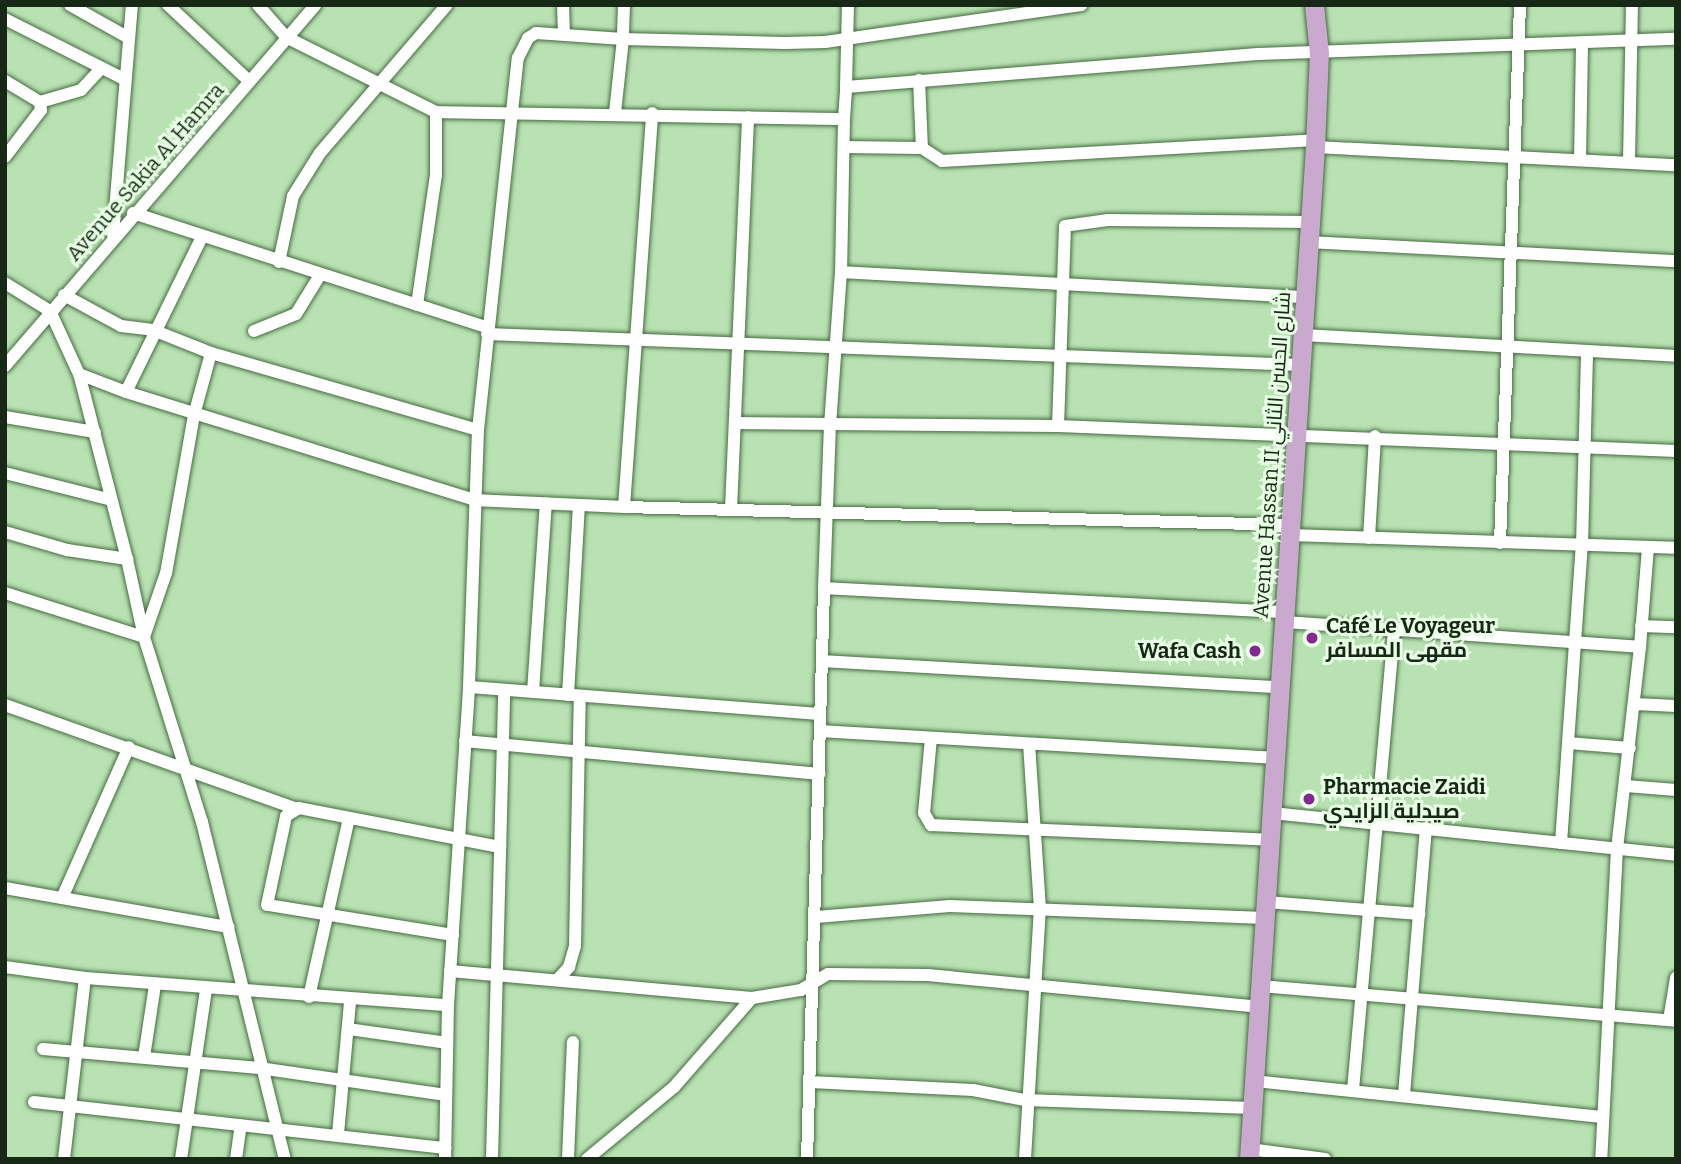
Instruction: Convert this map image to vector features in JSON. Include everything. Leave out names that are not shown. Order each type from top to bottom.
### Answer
[{"type":"main road","name":"Avenue Hassan II شارع الحسن الثاني","points":[[1249,1154],[1315,143],[1319,53],[1314,5]]},
{"type":"street","points":[[70,5],[127,37]]},
{"type":"street","points":[[113,235],[127,37],[132,5]]},
{"type":"street","points":[[168,5],[249,81]]},
{"type":"street","points":[[258,5],[286,37],[380,88],[436,112],[652,113],[844,118]]},
{"type":"street","name":"Avenue Sakia Al Hamra","points":[[7,359],[315,5]]},
{"type":"street","points":[[279,262],[293,196],[320,153],[380,88],[447,5]]},
{"type":"street","points":[[563,5],[564,33]]},
{"type":"street","points":[[615,113],[624,39],[624,5]]},
{"type":"street","points":[[807,1159],[830,424],[842,272],[848,5]]},
{"type":"street","points":[[34,1102],[68,1108],[338,1134],[445,1154],[448,1005],[469,687],[478,430],[487,330],[521,48],[536,33],[624,39],[798,43],[1082,5]]},
{"type":"street","points":[[1500,543],[1520,5]]},
{"type":"street","points":[[1629,161],[1634,43],[1632,5]]},
{"type":"street","points":[[5,19],[99,71],[124,79]]},
{"type":"street","points":[[846,87],[1319,53],[1634,43],[1676,39]]},
{"type":"street","points":[[1580,160],[1582,44]]},
{"type":"street","points":[[5,81],[40,102],[81,90],[99,71]]},
{"type":"street","points":[[919,80],[922,148]]},
{"type":"street","points":[[5,157],[41,110],[40,102]]},
{"type":"street","points":[[417,305],[436,175],[436,112]]},
{"type":"street","points":[[624,507],[652,113]]},
{"type":"street","points":[[732,509],[748,117]]},
{"type":"street","points":[[844,147],[922,148],[942,161],[979,162],[1315,143],[1515,158],[1629,161],[1676,166]]},
{"type":"street","points":[[133,213],[487,330],[837,348],[1060,354],[1301,365]]},
{"type":"street","points":[[1058,426],[1063,234],[1073,222],[1310,222]]},
{"type":"street","points":[[126,392],[153,330],[202,237]]},
{"type":"street","points":[[1308,242],[1676,261]]},
{"type":"street","points":[[842,272],[1305,297]]},
{"type":"street","points":[[254,331],[296,314],[320,275]]},
{"type":"street","points":[[5,283],[50,311],[79,374],[95,432],[108,499],[127,559],[144,637],[187,772],[244,992],[259,1068],[285,1159]]},
{"type":"street","points":[[64,295],[121,326],[153,330],[211,353],[478,430]]},
{"type":"street","points":[[1303,335],[1676,356]]},
{"type":"street","points":[[144,637],[166,573],[194,415],[211,353]]},
{"type":"street","points":[[1561,843],[1582,546],[1587,353]]},
{"type":"street","points":[[79,374],[194,415],[474,500],[624,507],[828,510],[1290,530],[1369,538],[1676,548]]},
{"type":"street","points":[[5,417],[95,432]]},
{"type":"street","points":[[737,423],[1058,426],[1504,441],[1676,450]]},
{"type":"street","points":[[1369,538],[1375,436]]},
{"type":"street","points":[[5,473],[108,499]]},
{"type":"street","points":[[533,692],[546,503]]},
{"type":"street","points":[[557,980],[572,961],[575,946],[577,750],[574,695],[579,505]]},
{"type":"street","points":[[5,532],[67,550],[127,559]]},
{"type":"street","points":[[1601,1159],[1617,848],[1635,704],[1648,548]]},
{"type":"street","points":[[824,588],[1284,617],[1395,629],[1640,647]]},
{"type":"street","points":[[5,593],[144,637]]},
{"type":"street","points":[[1642,626],[1676,627]]},
{"type":"street","points":[[1353,1090],[1367,909],[1395,629]]},
{"type":"street","points":[[822,661],[1280,687]]},
{"type":"street","points":[[469,687],[820,714]]},
{"type":"street","points":[[492,1159],[504,690]]},
{"type":"street","points":[[1635,704],[1676,706]]},
{"type":"street","points":[[7,710],[128,747],[187,772],[294,808],[500,847]]},
{"type":"street","points":[[821,732],[1275,758]]},
{"type":"street","points":[[930,738],[926,821],[942,827],[1270,840]]},
{"type":"street","points":[[465,741],[503,742],[819,774]]},
{"type":"street","points":[[1568,743],[1630,748]]},
{"type":"street","points":[[1025,1159],[1025,1100],[1039,983],[1040,909],[1029,744]]},
{"type":"street","points":[[62,898],[128,747]]},
{"type":"street","points":[[1626,786],[1676,790]]},
{"type":"street","points":[[294,808],[286,816],[267,905],[453,935]]},
{"type":"street","points":[[1272,813],[1676,855]]},
{"type":"street","points":[[309,997],[349,818]]},
{"type":"street","points":[[1404,1094],[1426,828]]},
{"type":"street","points":[[5,888],[228,927]]},
{"type":"street","points":[[816,917],[950,906],[1040,909],[1367,909],[1420,914]]},
{"type":"street","points":[[5,967],[155,985],[448,1005]]},
{"type":"street","points":[[450,971],[752,998],[801,990],[813,981],[840,974],[1039,983],[1258,1007]]},
{"type":"street","points":[[64,1159],[85,978]]},
{"type":"street","points":[[1260,986],[1413,995],[1673,1021],[1676,978]]},
{"type":"street","points":[[144,1057],[155,985]]},
{"type":"street","points":[[181,1159],[206,989]]},
{"type":"street","points":[[587,1159],[674,1087],[752,998]]},
{"type":"street","points":[[338,1134],[350,1000]]},
{"type":"street","points":[[348,1029],[447,1044]]},
{"type":"street","points":[[568,1159],[573,1042]]},
{"type":"street","points":[[43,1049],[259,1068],[446,1095]]},
{"type":"street","points":[[1254,1081],[1404,1094],[1603,1117]]},
{"type":"street","points":[[810,1082],[974,1090],[1025,1100],[1252,1108]]},
{"type":"street","points":[[236,1159],[241,1125]]},
{"type":"street","points":[[1249,1154],[1325,1159]]},
{"type":"place","name":"Café Le Voyageur مقهى المسافر","points":[[1312,638]]},
{"type":"place","name":"Wafa Cash","points":[[1255,651]]},
{"type":"place","name":"Pharmacie Zaidi صيدلية الزايدي","points":[[1309,799]]}]
